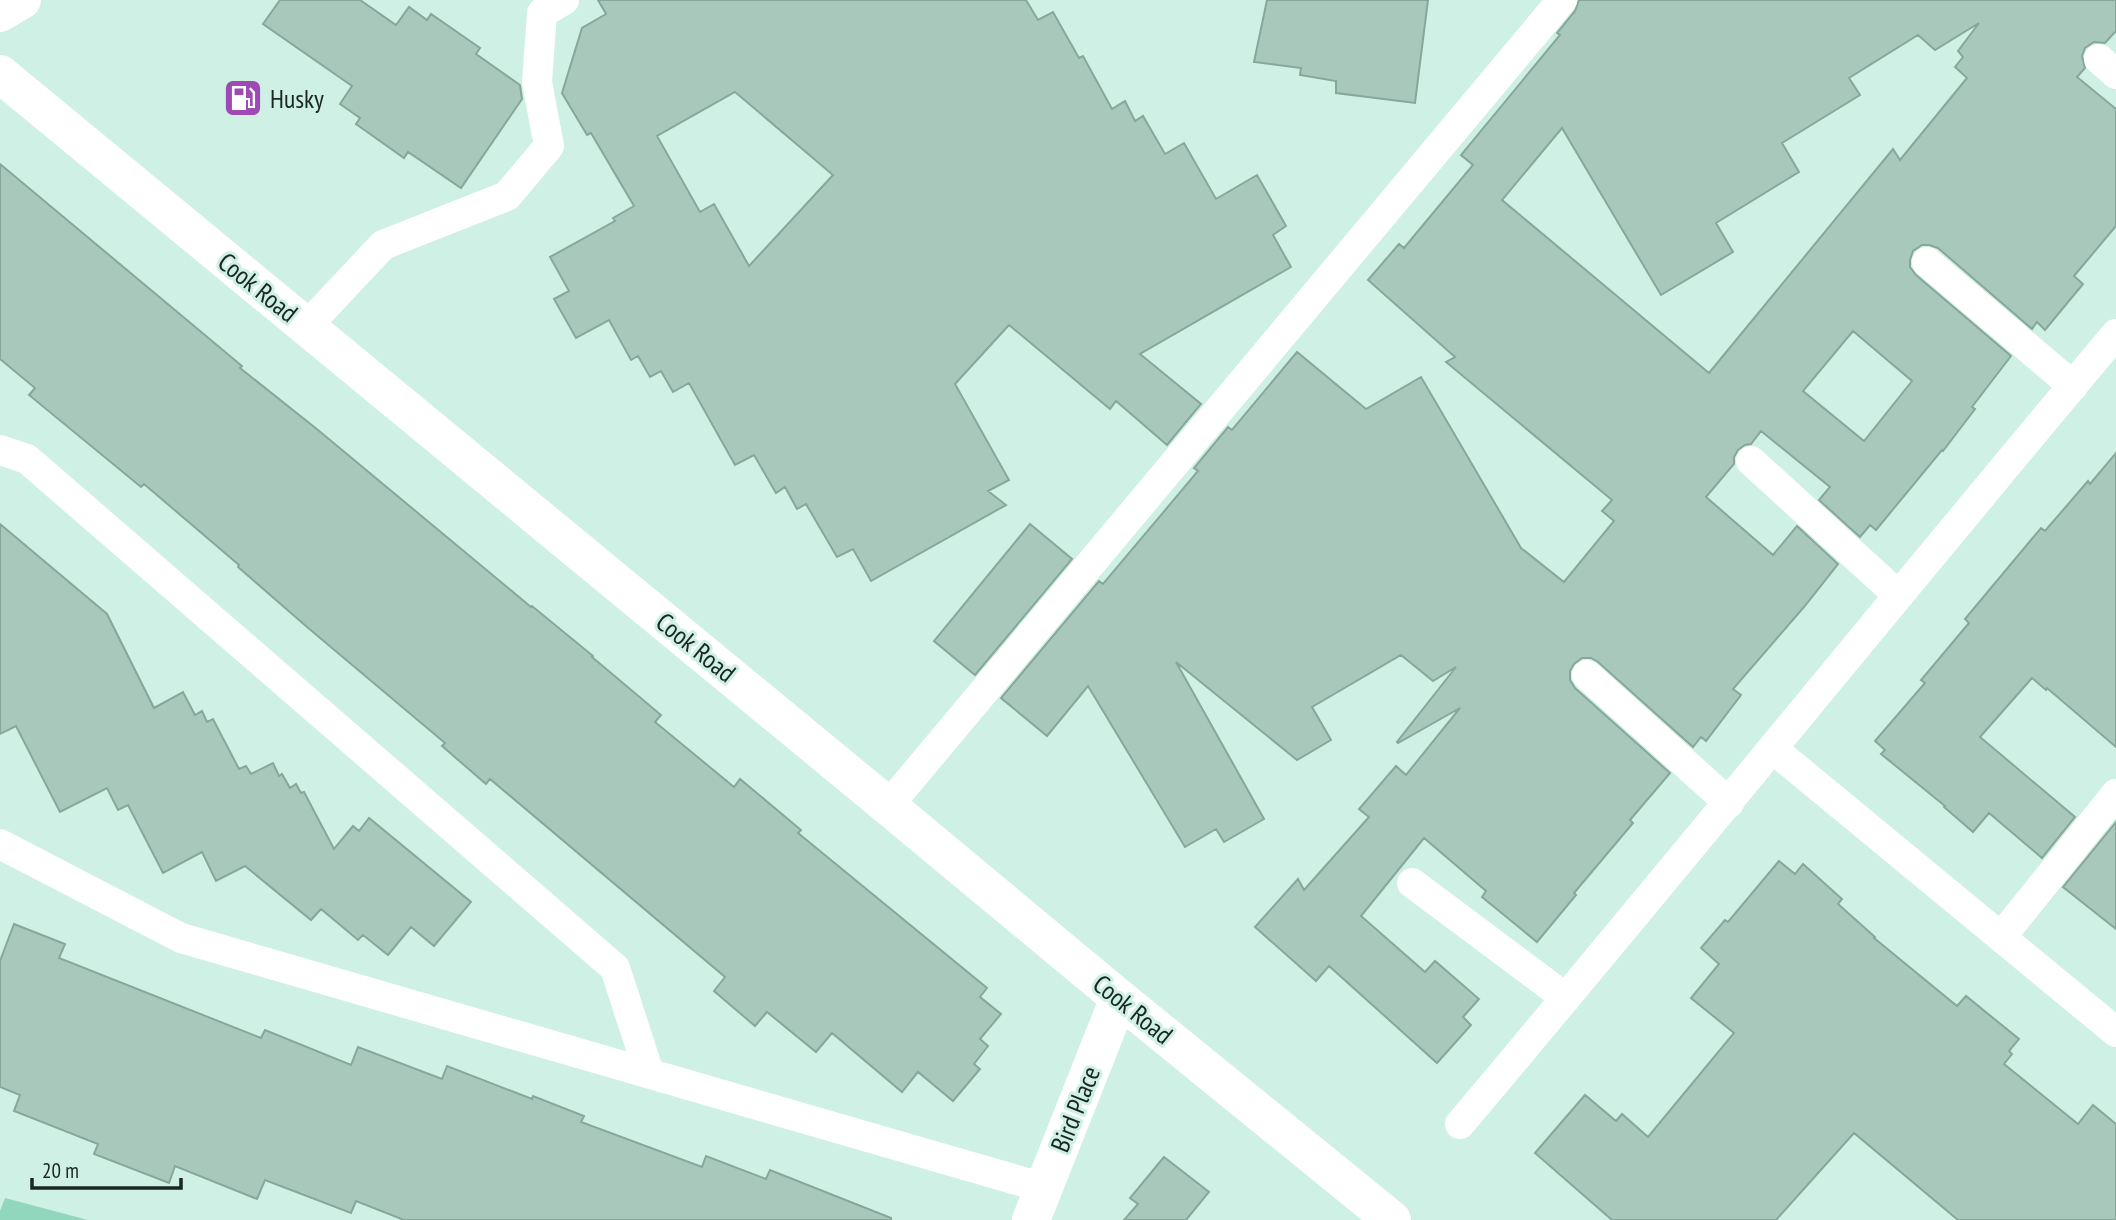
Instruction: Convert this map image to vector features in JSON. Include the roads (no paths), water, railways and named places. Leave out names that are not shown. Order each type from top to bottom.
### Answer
[{"type":"street","points":[[0,13],[22,0]]},
{"type":"street","name":"Cook Road","points":[[0,75],[1392,1220]]},
{"type":"street","name":"Bird Place","points":[[1037,1204],[1119,998]]},
{"type":"lane","points":[[306,327],[383,245],[507,196],[549,146],[537,82],[542,13],[564,0]]},
{"type":"lane","points":[[888,806],[1562,0]]},
{"type":"lane","points":[[1927,262],[2073,386]]},
{"type":"lane","points":[[1460,1124],[2116,334]]},
{"type":"lane","points":[[0,450],[27,459],[615,968],[649,1073]]},
{"type":"lane","points":[[1751,461],[1898,595]]},
{"type":"lane","points":[[1587,675],[1729,803]]},
{"type":"lane","points":[[1773,749],[2116,1032]]},
{"type":"lane","points":[[2001,937],[2116,794]]},
{"type":"lane","points":[[0,844],[181,938],[649,1073],[1037,1204]]},
{"type":"lane","points":[[1412,883],[1566,998]]},
{"type":"place","name":"Husky","points":[[243,98]]}]
